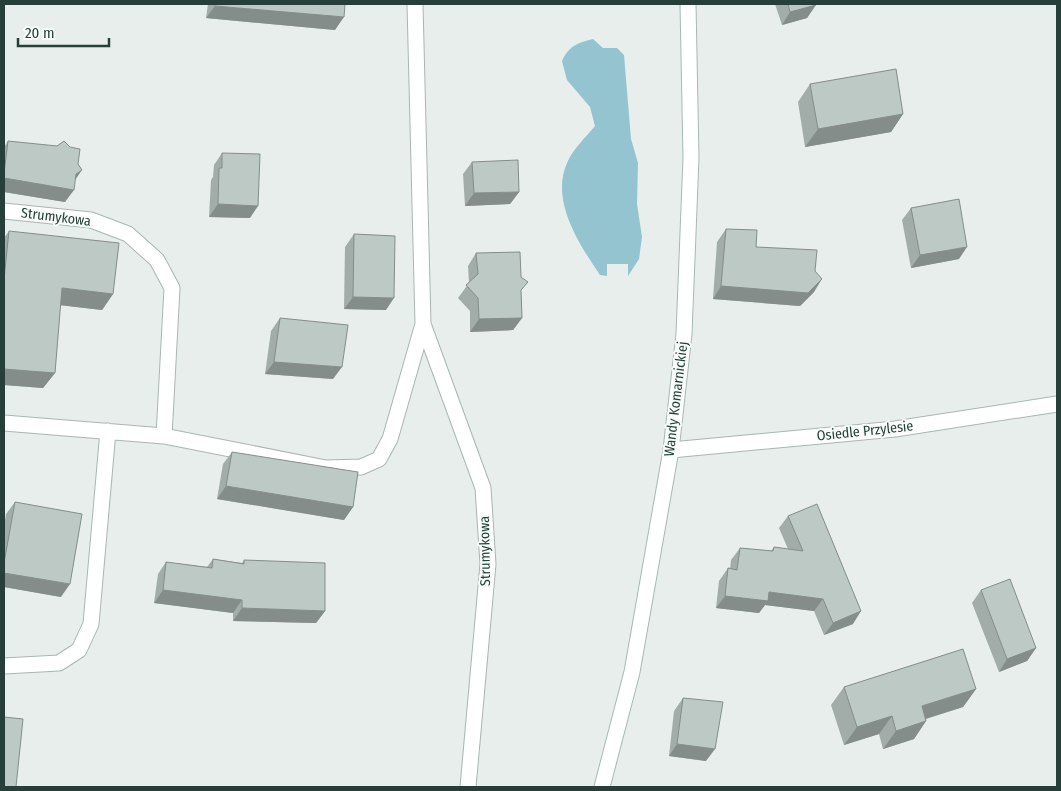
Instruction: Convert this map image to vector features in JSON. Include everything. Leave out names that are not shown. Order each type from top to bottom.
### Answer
[{"type":"street","name":"Strumykowa","points":[[4,423],[164,436],[326,468],[361,467],[379,460],[390,440],[422,324],[415,4]]},
{"type":"street","name":"Wandy Komarnickiej","points":[[602,787],[632,672],[671,450],[684,334],[691,158],[688,4]]},
{"type":"street","name":"Strumykowa","points":[[4,211],[91,220],[128,234],[157,260],[172,288],[164,436]]},
{"type":"street","name":"Strumykowa","points":[[422,324],[483,488],[488,564],[468,787]]},
{"type":"street","name":"Osiedle Przylesie","points":[[671,450],[894,429],[1057,404]]},
{"type":"street","points":[[4,666],[58,662],[79,650],[91,624],[108,431]]},
{"type":"water","points":[[593,39],[603,48],[617,48],[624,55],[631,139],[638,163],[637,204],[642,237],[639,259],[628,276],[628,264],[607,264],[607,276],[600,275],[576,236],[565,207],[562,192],[563,177],[567,163],[576,148],[595,126],[590,107],[567,80],[562,61],[574,46]]},
{"type":"building","points":[[215,4],[345,4],[344,17],[215,6]]},
{"type":"building","points":[[788,4],[816,4],[816,5],[790,12]]},
{"type":"building","points":[[896,69],[903,114],[818,129],[810,84]]},
{"type":"building","points":[[8,141],[57,146],[64,141],[70,147],[80,149],[78,164],[82,170],[76,174],[74,190],[4,178]]},
{"type":"building","points":[[222,153],[260,154],[258,206],[218,204],[219,168],[222,168]]},
{"type":"building","points":[[518,160],[519,192],[474,193],[472,162]]},
{"type":"building","points":[[959,199],[967,247],[920,255],[911,208]]},
{"type":"building","points":[[726,229],[757,230],[756,247],[817,250],[815,271],[822,279],[808,293],[721,286]]},
{"type":"building","points":[[9,231],[119,243],[113,294],[62,288],[55,373],[4,369],[4,279]]},
{"type":"building","points":[[354,234],[395,236],[394,298],[353,297]]},
{"type":"building","points":[[520,252],[521,277],[528,282],[521,290],[522,318],[479,319],[478,298],[466,285],[478,274],[476,253]]},
{"type":"building","points":[[280,318],[348,325],[342,367],[274,362]]},
{"type":"building","points":[[232,452],[358,472],[353,507],[226,486]]},
{"type":"building","points":[[15,502],[82,514],[70,584],[4,573],[4,563]]},
{"type":"building","points":[[817,504],[861,611],[833,623],[823,599],[769,592],[768,601],[725,596],[728,568],[737,570],[740,548],[773,551],[774,547],[803,551],[788,516]]},
{"type":"building","points":[[213,559],[244,564],[244,560],[325,563],[325,611],[242,608],[242,600],[163,590],[166,562],[212,568]]},
{"type":"building","points":[[1010,579],[1036,648],[1007,659],[981,590]]},
{"type":"building","points":[[963,649],[976,689],[922,706],[926,721],[896,731],[892,716],[857,727],[844,687]]},
{"type":"building","points":[[683,698],[723,702],[715,749],[677,744]]},
{"type":"building","points":[[4,717],[23,719],[16,787],[4,787]]}]
